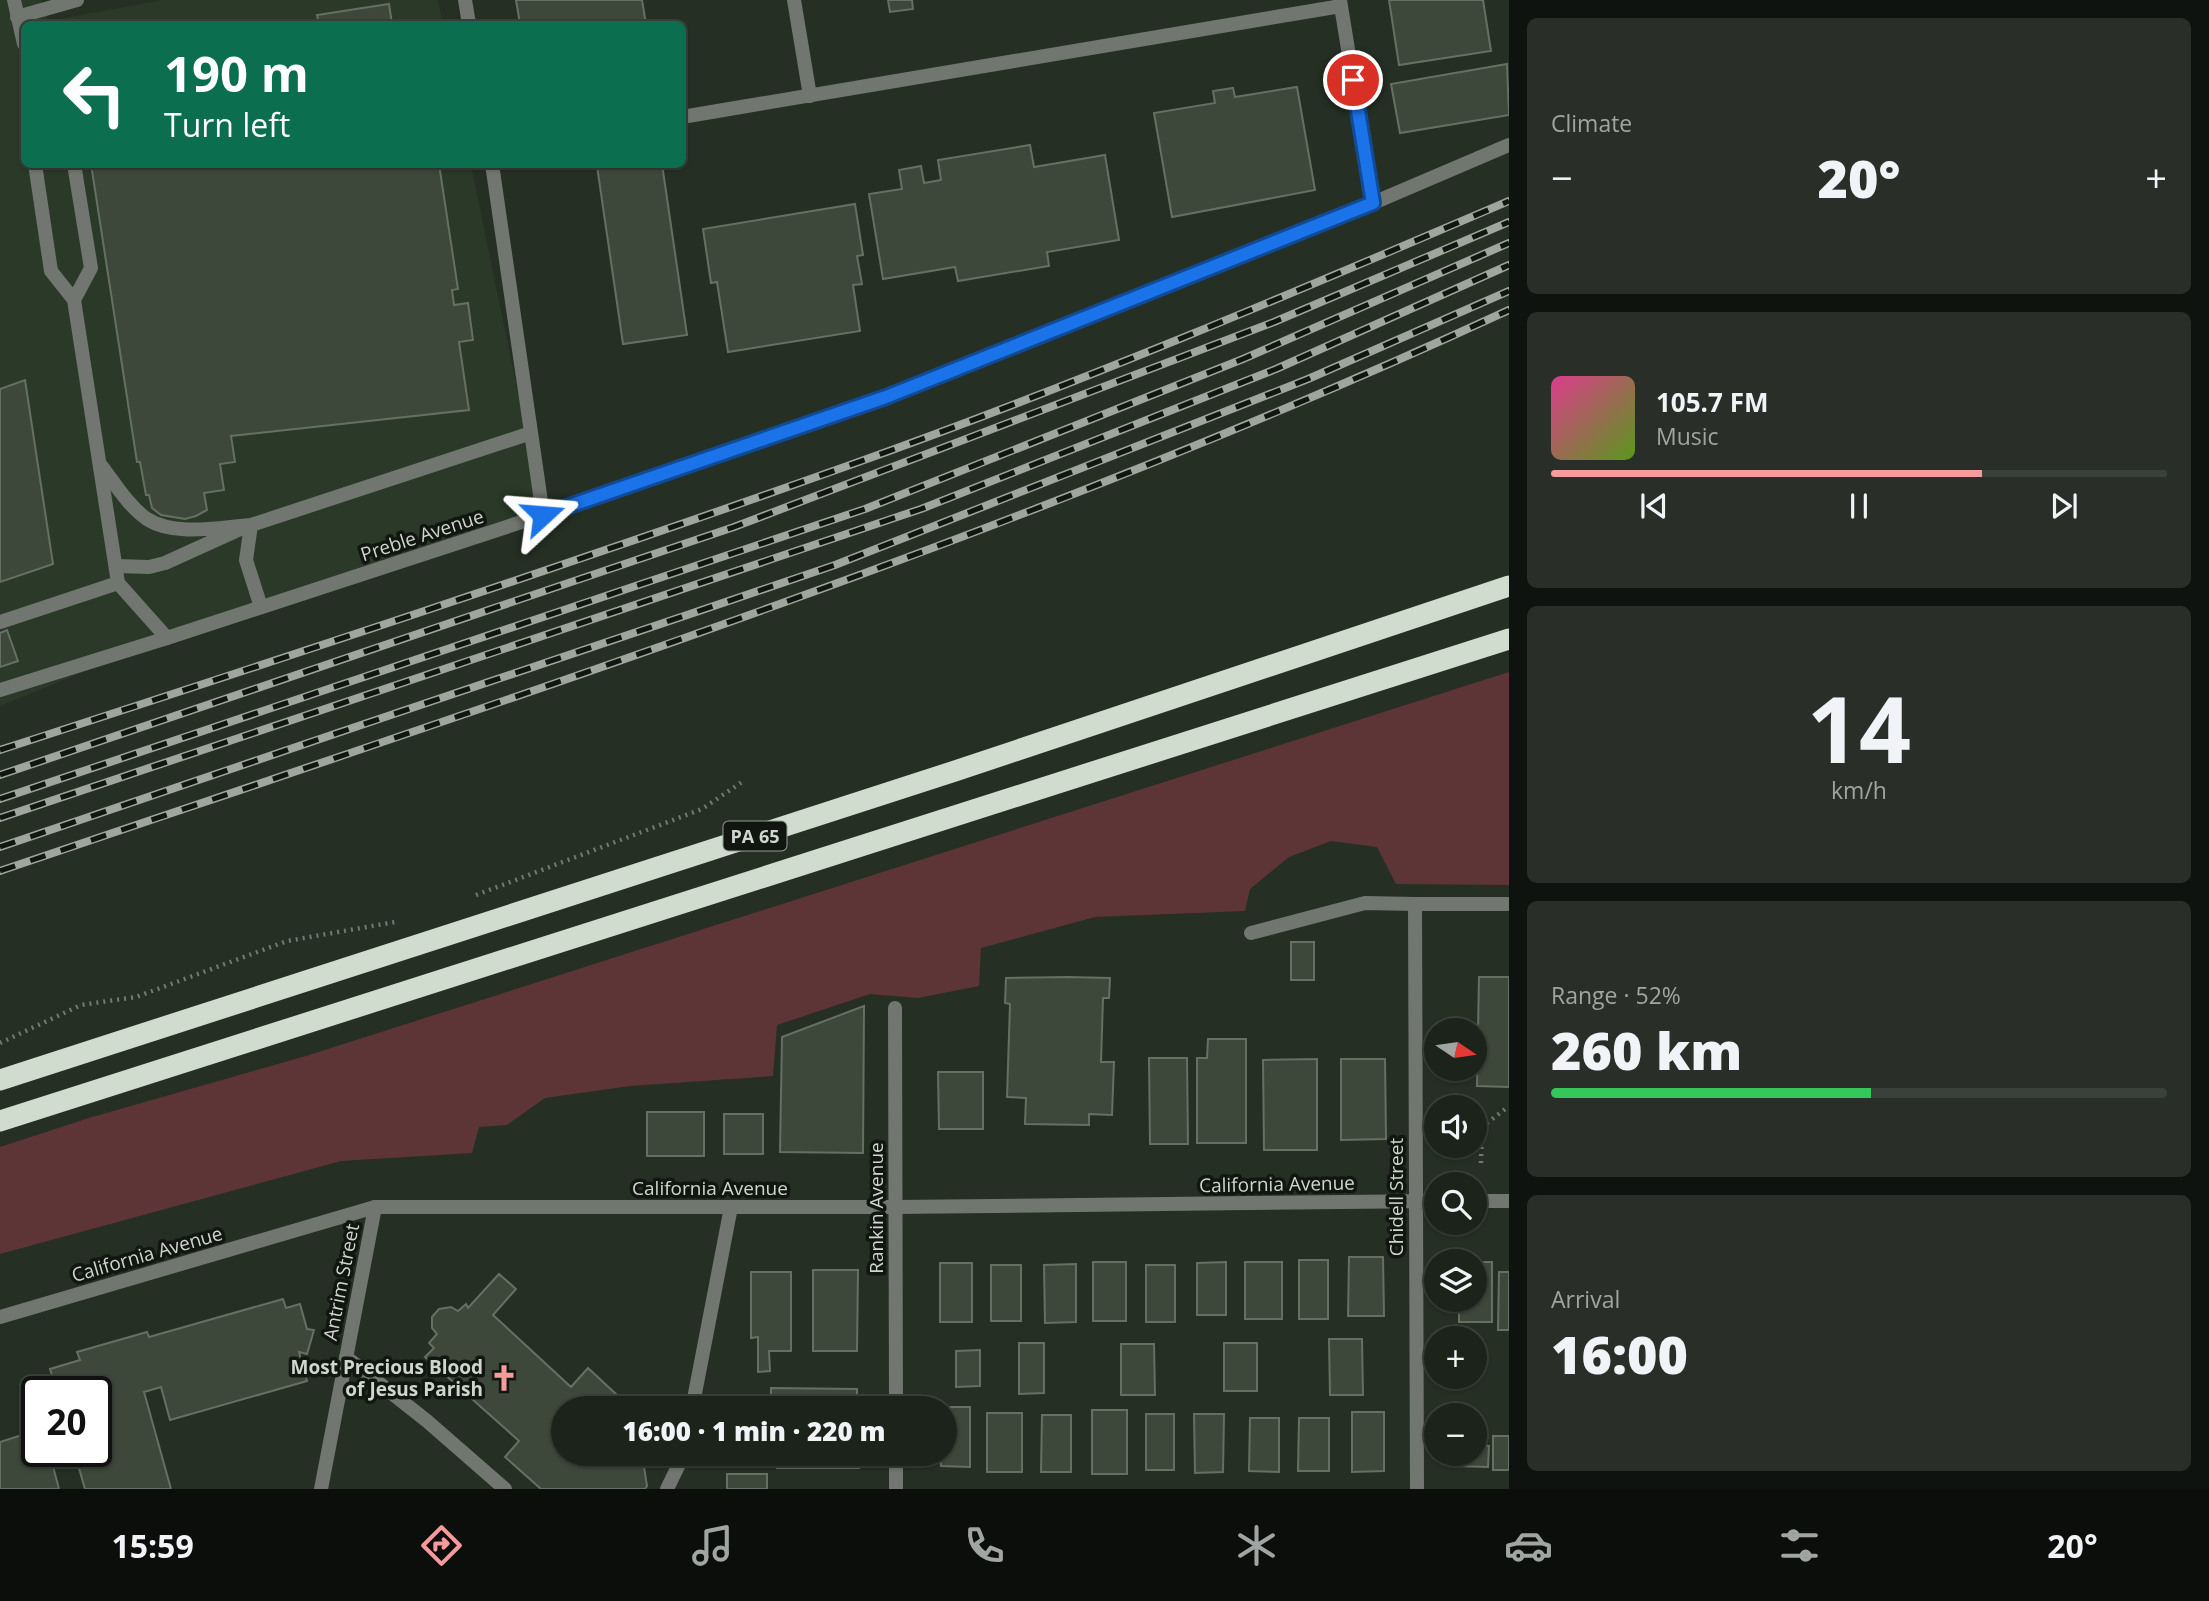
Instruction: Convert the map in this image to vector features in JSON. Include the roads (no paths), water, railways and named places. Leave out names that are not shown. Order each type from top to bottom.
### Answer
[{"type":"highway","name":"PA 65","points":[[0,1080],[955,771],[1509,586]]},
{"type":"highway","name":"PA 65","points":[[0,1121],[1509,639]]},
{"type":"street","points":[[15,0],[21,32]]},
{"type":"street","points":[[17,17],[77,0]]},
{"type":"street","points":[[465,0],[468,21]]},
{"type":"street","points":[[794,0],[810,96]]},
{"type":"street","points":[[686,116],[1340,3],[1373,203]]},
{"type":"street","name":"Preble Avenue","points":[[0,690],[543,515],[886,397],[1373,203],[1509,145]]},
{"type":"street","points":[[36,168],[51,271],[74,300],[118,583],[167,638]]},
{"type":"street","points":[[74,300],[91,268],[75,168]]},
{"type":"street","points":[[493,168],[543,515]]},
{"type":"street","points":[[116,566],[149,567],[166,564],[251,525],[531,433]]},
{"type":"street","points":[[100,464],[131,504],[148,520],[172,527],[251,525]]},
{"type":"street","points":[[251,525],[246,560],[261,607]]},
{"type":"street","points":[[0,622],[118,583]]},
{"type":"street","points":[[1251,933],[1365,903],[1509,904]]},
{"type":"street","name":"Chidell Street","points":[[1415,904],[1417,1489]]},
{"type":"street","name":"Rankin Avenue","points":[[895,1008],[896,1396]]},
{"type":"street","name":"California Avenue","points":[[0,1317],[375,1207],[895,1207],[1424,1201]]},
{"type":"street","points":[[1487,1201],[1509,1201]]},
{"type":"street","name":"Antrim Street","points":[[321,1489],[375,1207]]},
{"type":"street","points":[[695,1396],[731,1207]]},
{"type":"street","points":[[346,1357],[427,1421],[506,1489]]},
{"type":"street","points":[[667,1489],[678,1466]]},
{"type":"street","points":[[896,1466],[896,1489]]},
{"type":"railway","points":[[0,750],[532,575],[933,435],[1181,338],[1509,201]]},
{"type":"railway","points":[[0,775],[734,527],[1274,322],[1509,222]]},
{"type":"railway","points":[[0,799],[865,509],[1243,359],[1509,243]]},
{"type":"railway","points":[[0,818],[921,509],[1276,369],[1509,265]]},
{"type":"railway","points":[[0,847],[835,565],[1308,379],[1509,291]]},
{"type":"railway","points":[[0,871],[572,677],[951,541],[1325,392],[1509,310]]},
{"type":"place","name":"Most Precious Blood of Jesus Parish","points":[[504,1378]]}]
